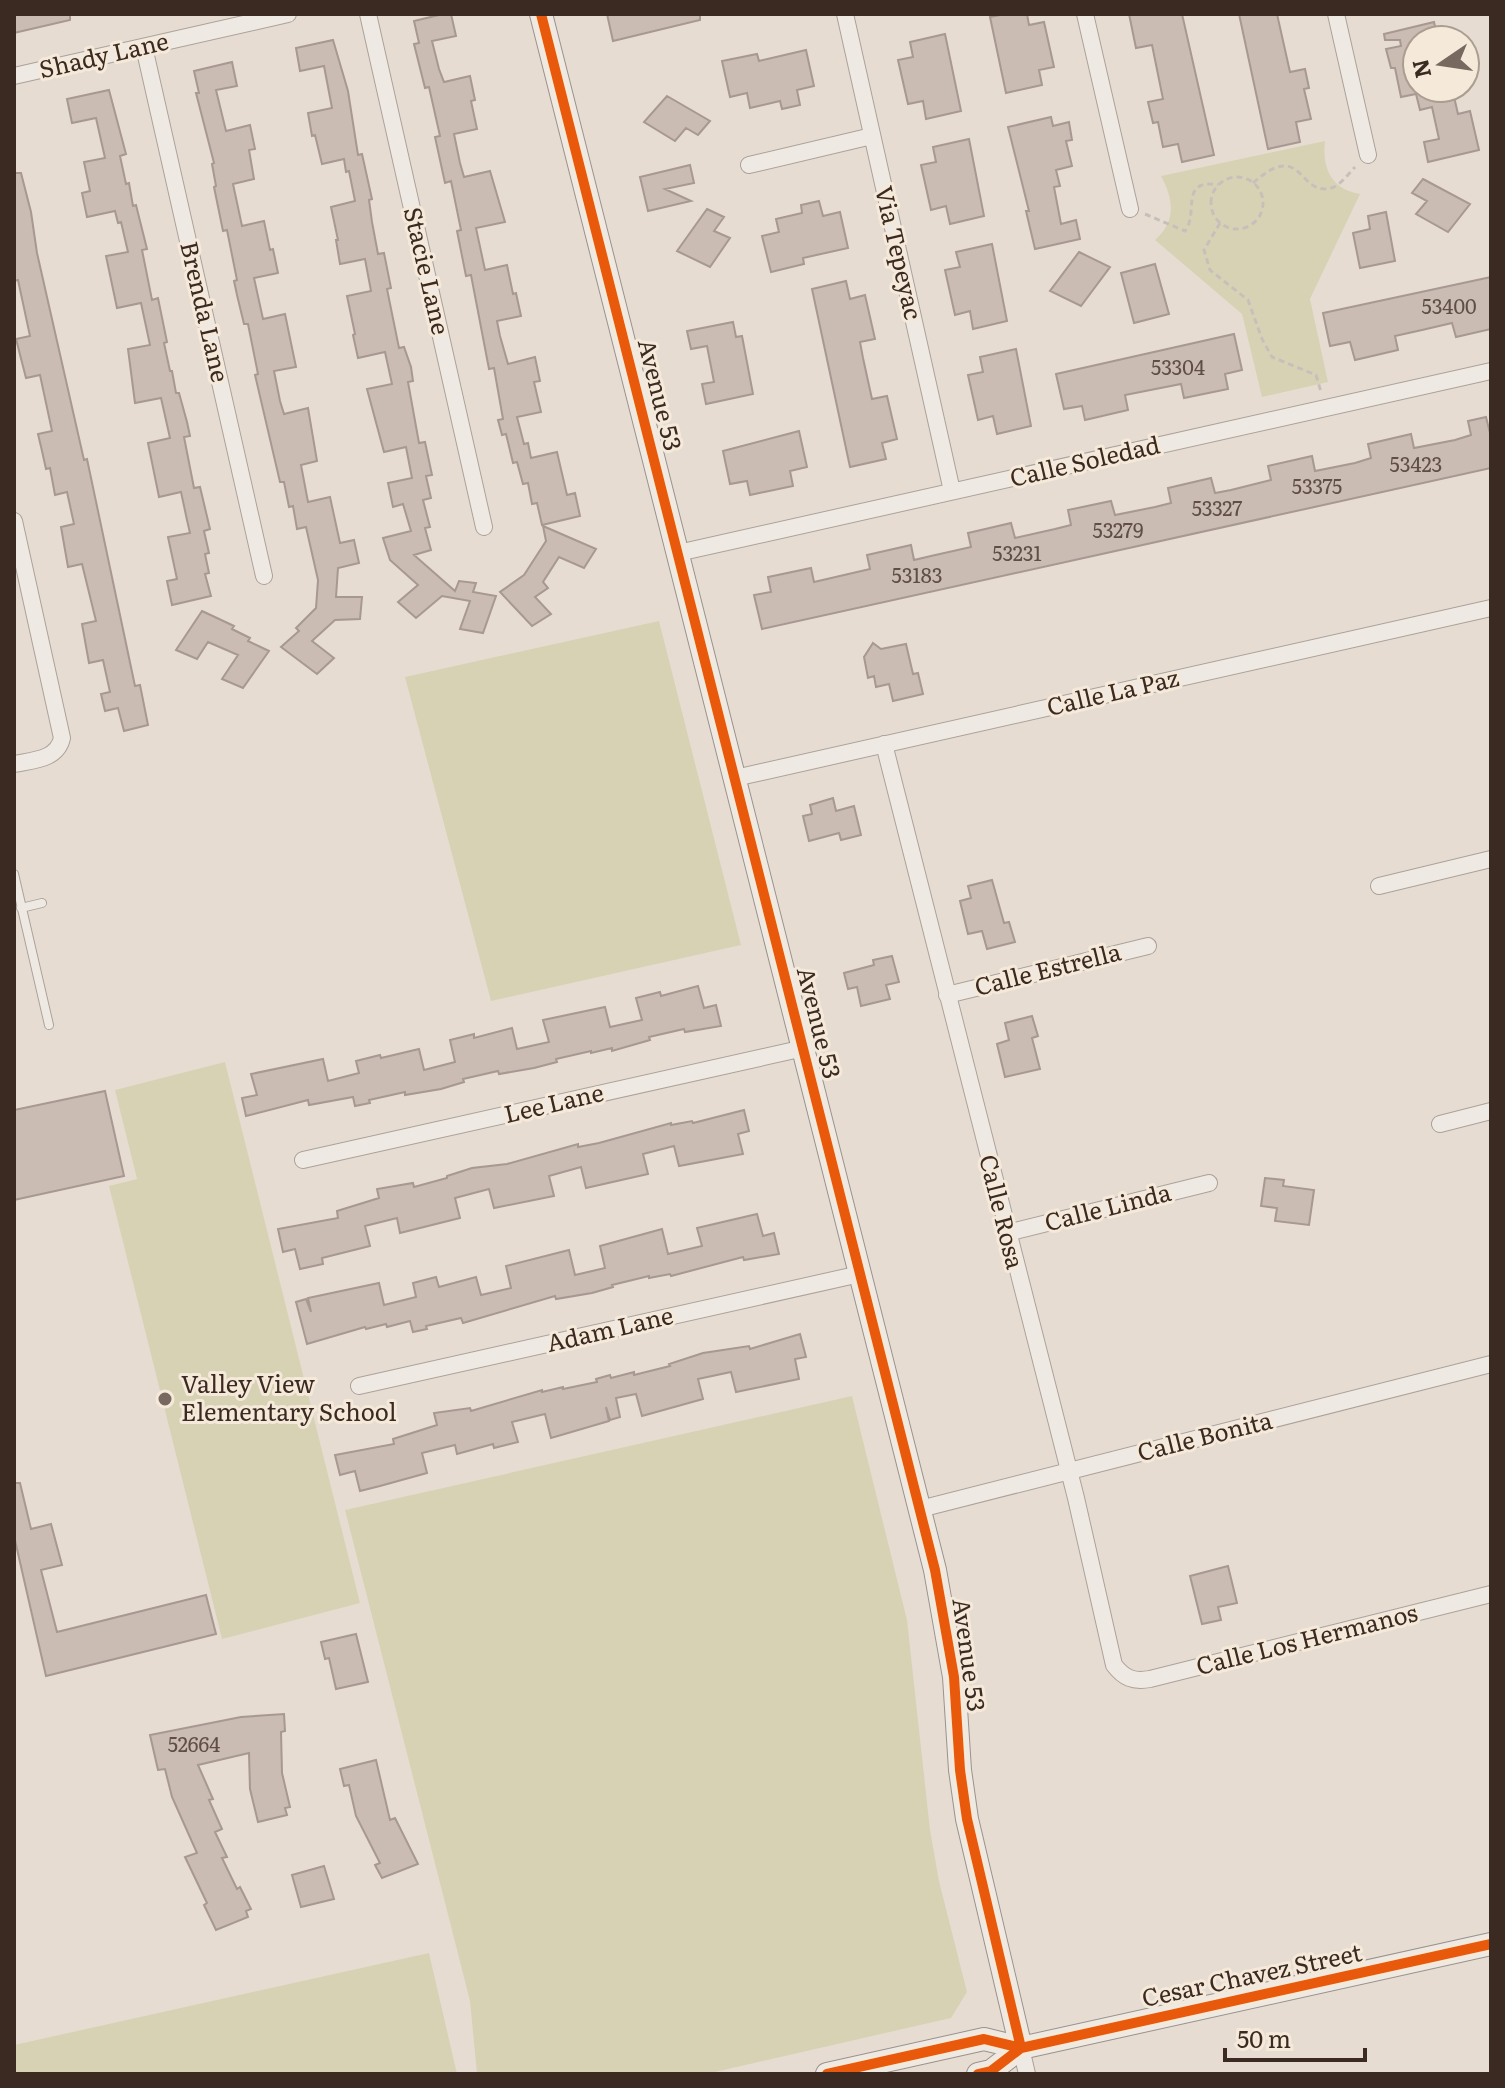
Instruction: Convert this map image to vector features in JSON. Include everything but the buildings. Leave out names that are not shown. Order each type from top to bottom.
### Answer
[{"type":"street","name":"Shady Lane","points":[[14,76],[288,14]]},
{"type":"street","name":"Stacie Lane","points":[[368,14],[484,527]]},
{"type":"street","name":"Avenue 53","points":[[541,14],[920,1509],[949,1641],[967,1819],[1027,2074]]},
{"type":"street","name":"Via Tepeyac","points":[[845,14],[952,491]]},
{"type":"street","points":[[1085,14],[1130,209]]},
{"type":"street","points":[[1336,14],[1368,155]]},
{"type":"street","name":"Brenda Lane","points":[[144,47],[264,576]]},
{"type":"street","points":[[749,165],[872,136]]},
{"type":"street","name":"Calle Soledad","points":[[678,553],[1491,371]]},
{"type":"street","points":[[14,521],[62,738],[60,749],[52,755],[14,764]]},
{"type":"street","name":"Calle La Paz","points":[[735,778],[1491,608]]},
{"type":"street","name":"Calle Rosa","points":[[884,744],[1068,1471],[1110,1654],[1123,1676]]},
{"type":"street","points":[[1379,886],[1491,859]]},
{"type":"street","name":"Calle Estrella","points":[[947,995],[1148,946]]},
{"type":"street","name":"Lee Lane","points":[[303,1160],[804,1048]]},
{"type":"street","points":[[1440,1124],[1491,1111]]},
{"type":"street","name":"Calle Linda","points":[[1007,1233],[1209,1183]]},
{"type":"street","name":"Adam Lane","points":[[359,1386],[860,1274]]},
{"type":"street","name":"Calle Bonita","points":[[920,1509],[1491,1364]]},
{"type":"street","name":"Calle Los Hermanos","points":[[1123,1676],[1137,1681],[1150,1679],[1491,1594]]},
{"type":"street","name":"Cesar Chavez Street","points":[[978,2074],[991,2071],[1021,2048],[1491,1944]]},
{"type":"street","name":"Cesar Chavez Street","points":[[827,2074],[984,2039],[1021,2048]]},
{"type":"lane","points":[[14,874],[49,1025]]},
{"type":"lane","points":[[21,908],[42,903]]},
{"type":"path","points":[[1253,183],[1271,168],[1283,165],[1298,171],[1317,186],[1334,187],[1368,155]]},
{"type":"path","points":[[1130,209],[1185,231],[1191,219],[1192,195],[1201,186],[1218,185],[1231,178],[1247,179],[1253,183],[1262,199],[1259,216],[1246,228],[1237,229],[1220,223],[1214,217],[1211,200],[1218,185]]},
{"type":"path","points":[[1220,223],[1204,250],[1210,270],[1248,300],[1266,350],[1272,357],[1316,375],[1325,408]]},
{"type":"shaded area","points":[[1325,141],[1325,160],[1330,176],[1342,187],[1360,194],[1310,299],[1328,382],[1262,397],[1242,314],[1155,240],[1167,226],[1171,210],[1161,176]]},
{"type":"shaded area","points":[[659,621],[741,945],[491,1001],[405,677]]},
{"type":"shaded area","points":[[225,1062],[360,1603],[222,1639],[109,1186],[137,1179],[115,1090]]},
{"type":"shaded area","points":[[852,1396],[907,1620],[930,1830],[939,1881],[967,1992],[951,2018],[706,2074],[477,2074],[470,2001],[345,1510]]},
{"type":"shaded area","points":[[429,1953],[457,2074],[14,2074],[14,2045]]},
{"type":"cycle path","points":[[541,14],[935,1570],[954,1677],[960,1770],[967,1819],[1021,2048]]},
{"type":"cycle path","points":[[978,2074],[991,2071],[1021,2048],[1491,1944]]},
{"type":"cycle path","points":[[827,2074],[984,2039],[1021,2048]]},
{"type":"place","name":"Valley View Elementary School","points":[[165,1399]]}]
